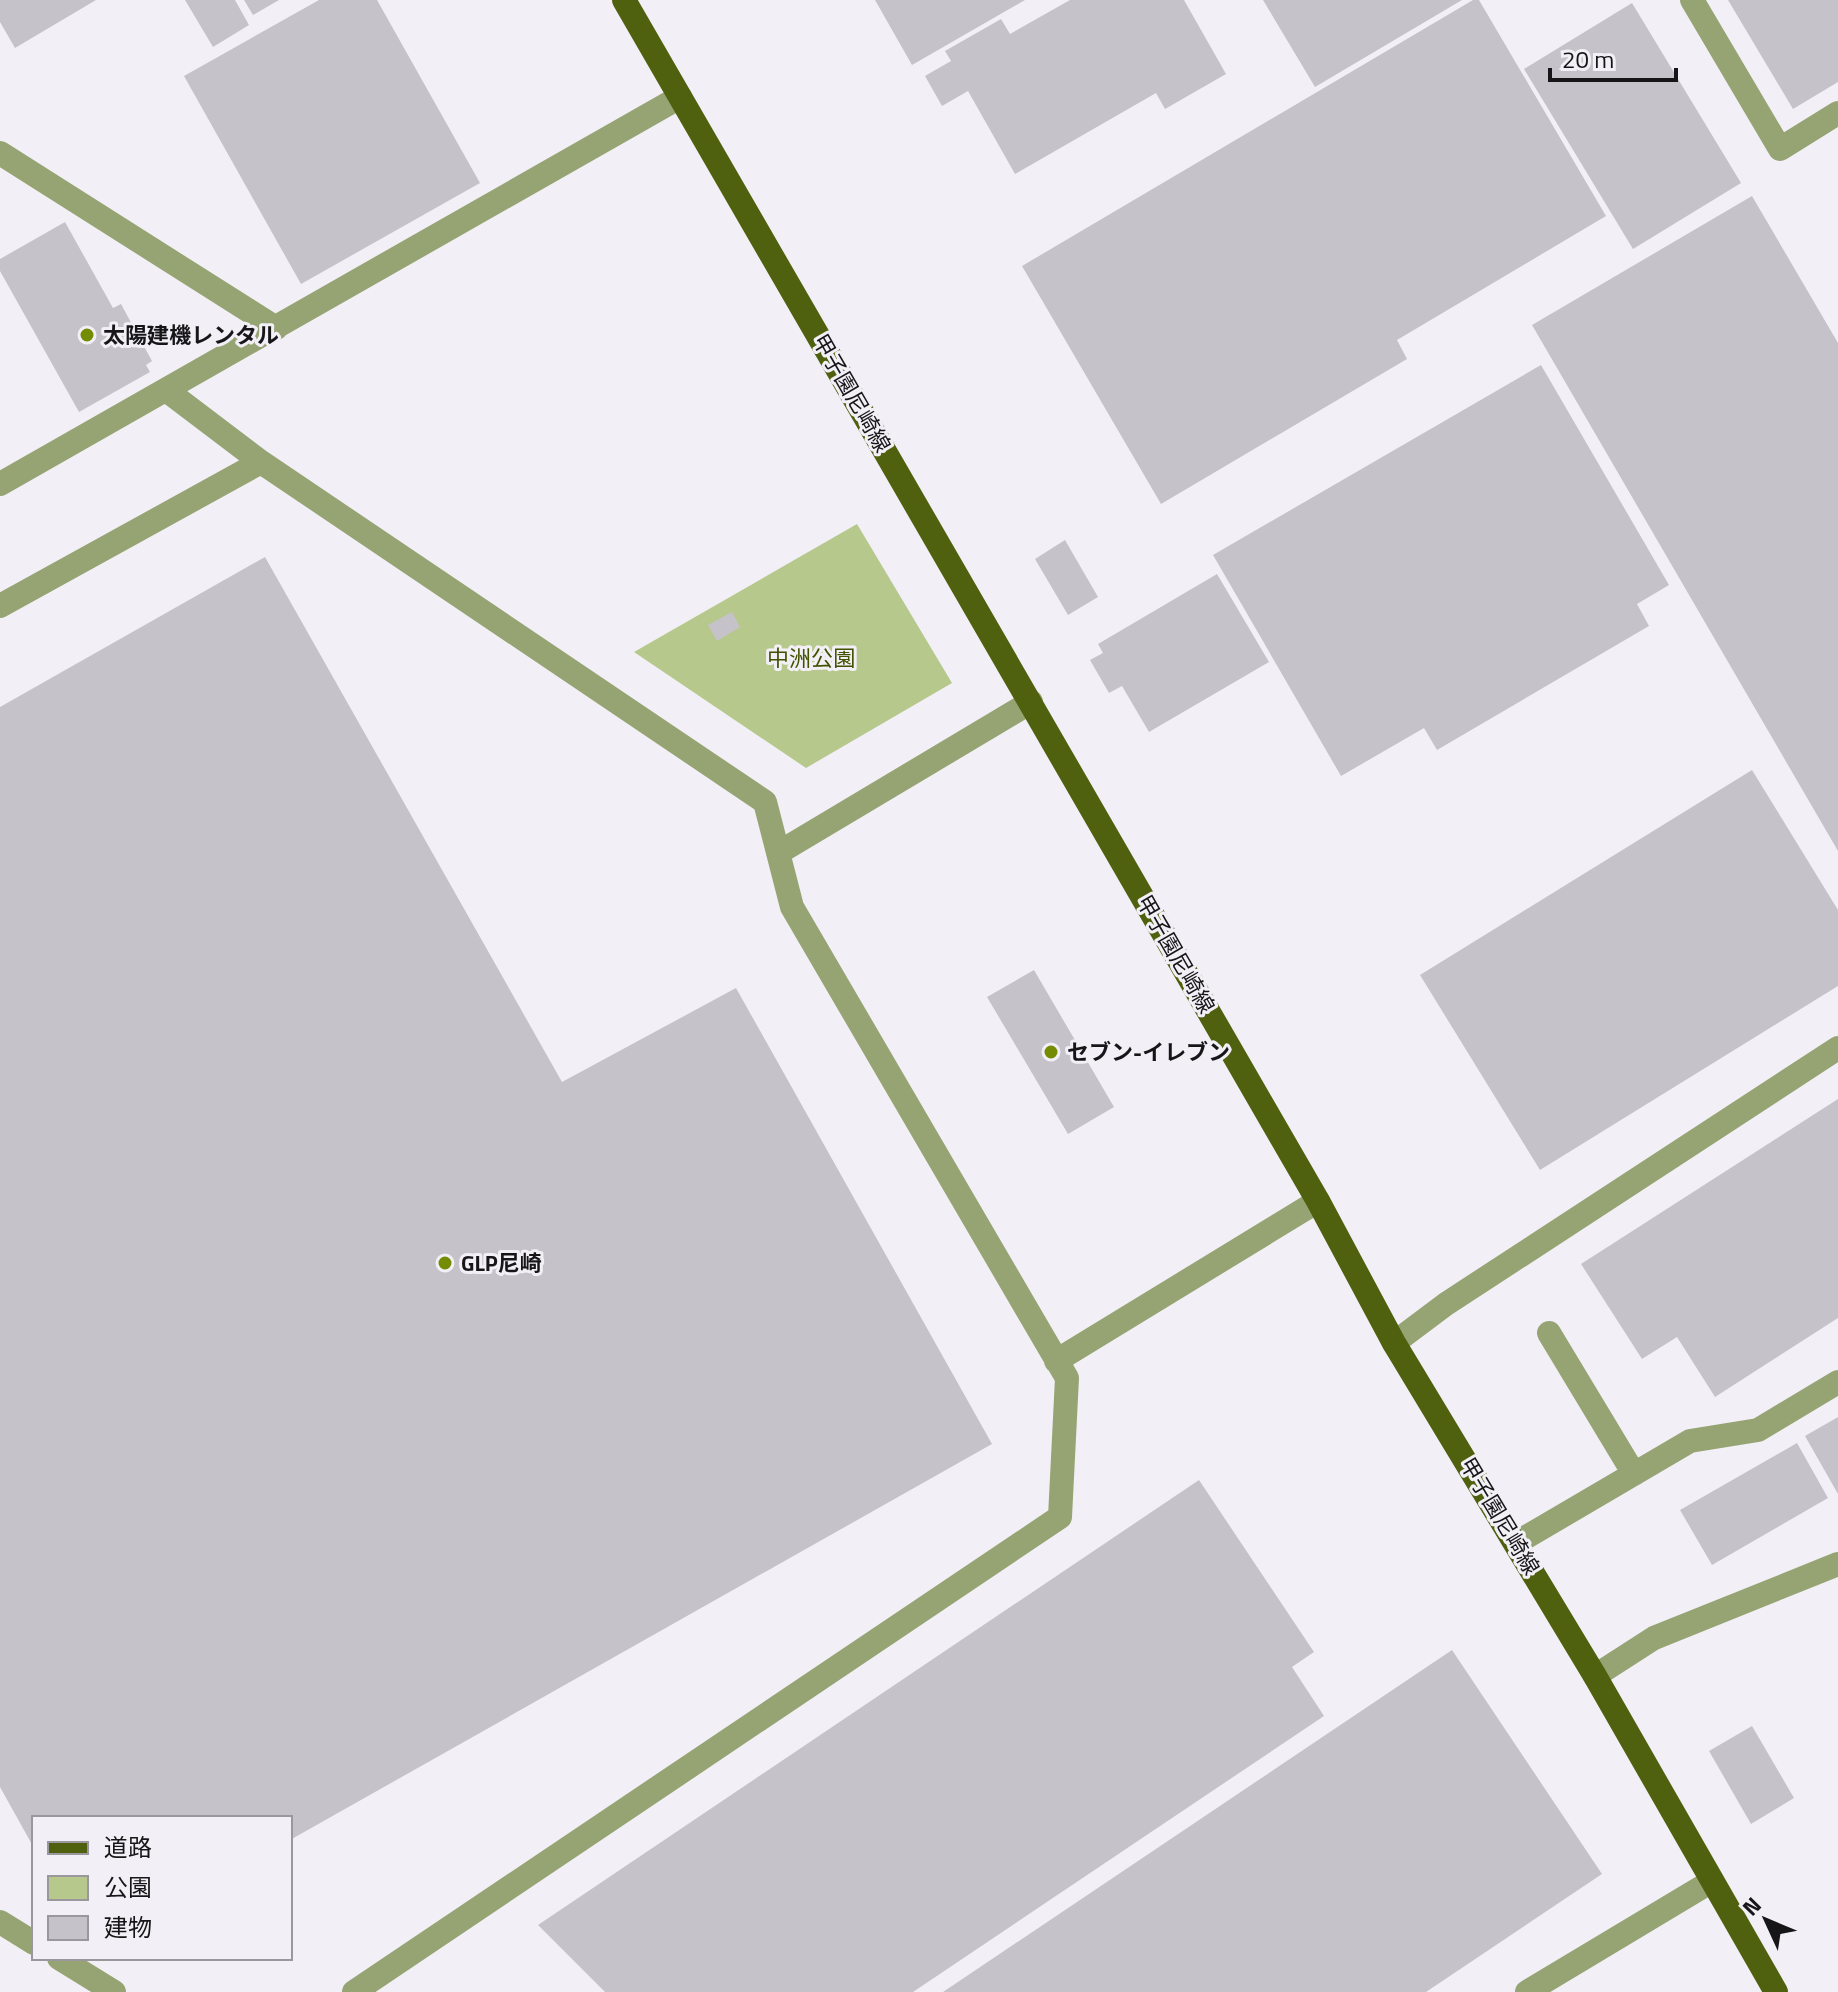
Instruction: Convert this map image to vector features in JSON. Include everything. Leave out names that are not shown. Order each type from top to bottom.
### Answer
[{"type":"main road","name":"甲子園尼崎線","points":[[624,0],[1318,1201],[1394,1343],[1595,1676],[1776,1992]]},
{"type":"street","points":[[1692,0],[1780,149],[1838,113]]},
{"type":"street","points":[[0,484],[680,97]]},
{"type":"street","points":[[0,153],[276,328]]},
{"type":"street","points":[[166,390],[261,462],[765,802],[792,907],[1067,1378],[1060,1517],[354,1992]]},
{"type":"street","points":[[0,606],[261,462]]},
{"type":"street","points":[[778,853],[1031,702]]},
{"type":"street","points":[[1394,1343],[1446,1304],[1838,1048]]},
{"type":"street","points":[[1056,1361],[1318,1201]]},
{"type":"street","points":[[1549,1333],[1634,1474]]},
{"type":"street","points":[[1516,1543],[1690,1441],[1758,1430],[1838,1382]]},
{"type":"street","points":[[1595,1676],[1654,1638],[1838,1564]]},
{"type":"street","points":[[1527,1992],[1712,1881]]},
{"type":"street","points":[[0,1922],[32,1942]]},
{"type":"street","points":[[62,1960],[114,1992]]},
{"type":"green space","name":"中洲公園","points":[[857,524],[952,683],[806,768],[634,652]]},
{"type":"building","points":[[0,0],[96,0],[15,48],[0,22]]},
{"type":"building","points":[[185,0],[235,0],[249,25],[213,47]]},
{"type":"building","points":[[244,0],[279,0],[253,15]]},
{"type":"building","points":[[319,0],[377,0],[480,183],[301,284],[184,76]]},
{"type":"building","points":[[875,0],[1025,0],[912,65]]},
{"type":"building","points":[[1070,0],[1184,0],[1226,74],[1165,109],[1156,93],[1015,174],[968,91],[942,106],[925,76],[951,61],[945,51],[1001,19],[1010,34]]},
{"type":"building","points":[[1263,0],[1462,0],[1315,87]]},
{"type":"building","points":[[1473,0],[1479,0],[1606,216],[1397,340],[1407,359],[1161,504],[1022,266]]},
{"type":"building","points":[[1728,0],[1838,0],[1838,82],[1793,109]]},
{"type":"building","points":[[1632,3],[1741,183],[1633,249],[1524,69]]},
{"type":"building","points":[[1752,196],[1838,343],[1838,851],[1532,325]]},
{"type":"building","name":"太陽建機レンタル","points":[[65,222],[113,308],[121,304],[152,361],[146,365],[150,372],[79,412],[0,271],[0,259]]},
{"type":"building","points":[[1541,365],[1669,585],[1637,604],[1649,626],[1437,750],[1424,728],[1341,776],[1213,555]]},
{"type":"building","points":[[1065,540],[1098,597],[1068,615],[1035,559]]},
{"type":"building","name":"GLP尼崎","points":[[265,557],[562,1082],[736,988],[992,1444],[292,1839],[292,1816],[32,1816],[32,1844],[0,1787],[0,707]]},
{"type":"building","points":[[1217,574],[1269,662],[1149,732],[1122,686],[1109,693],[1090,660],[1103,653],[1098,644]]},
{"type":"building","points":[[732,612],[740,627],[717,641],[708,625]]},
{"type":"building","points":[[1752,770],[1838,910],[1838,986],[1540,1170],[1420,975]]},
{"type":"building","name":"セブン-イレブン","points":[[1034,970],[1114,1107],[1068,1134],[987,997]]},
{"type":"building","points":[[1838,1099],[1838,1318],[1715,1397],[1677,1337],[1642,1359],[1581,1264]]},
{"type":"building","points":[[1838,1417],[1838,1494],[1805,1436]]},
{"type":"building","points":[[1797,1443],[1828,1498],[1712,1565],[1680,1510]]},
{"type":"building","points":[[1199,1480],[1314,1652],[1292,1667],[1324,1716],[913,1992],[605,1992],[538,1925]]},
{"type":"building","points":[[1452,1650],[1602,1874],[1426,1992],[943,1992]]},
{"type":"building","points":[[1752,1726],[1794,1798],[1751,1824],[1709,1751]]},
{"type":"place","name":"太陽建機レンタル","points":[[87,335]]},
{"type":"place","name":"セブン-イレブン","points":[[1051,1052]]},
{"type":"place","name":"GLP尼崎","points":[[445,1263]]}]
